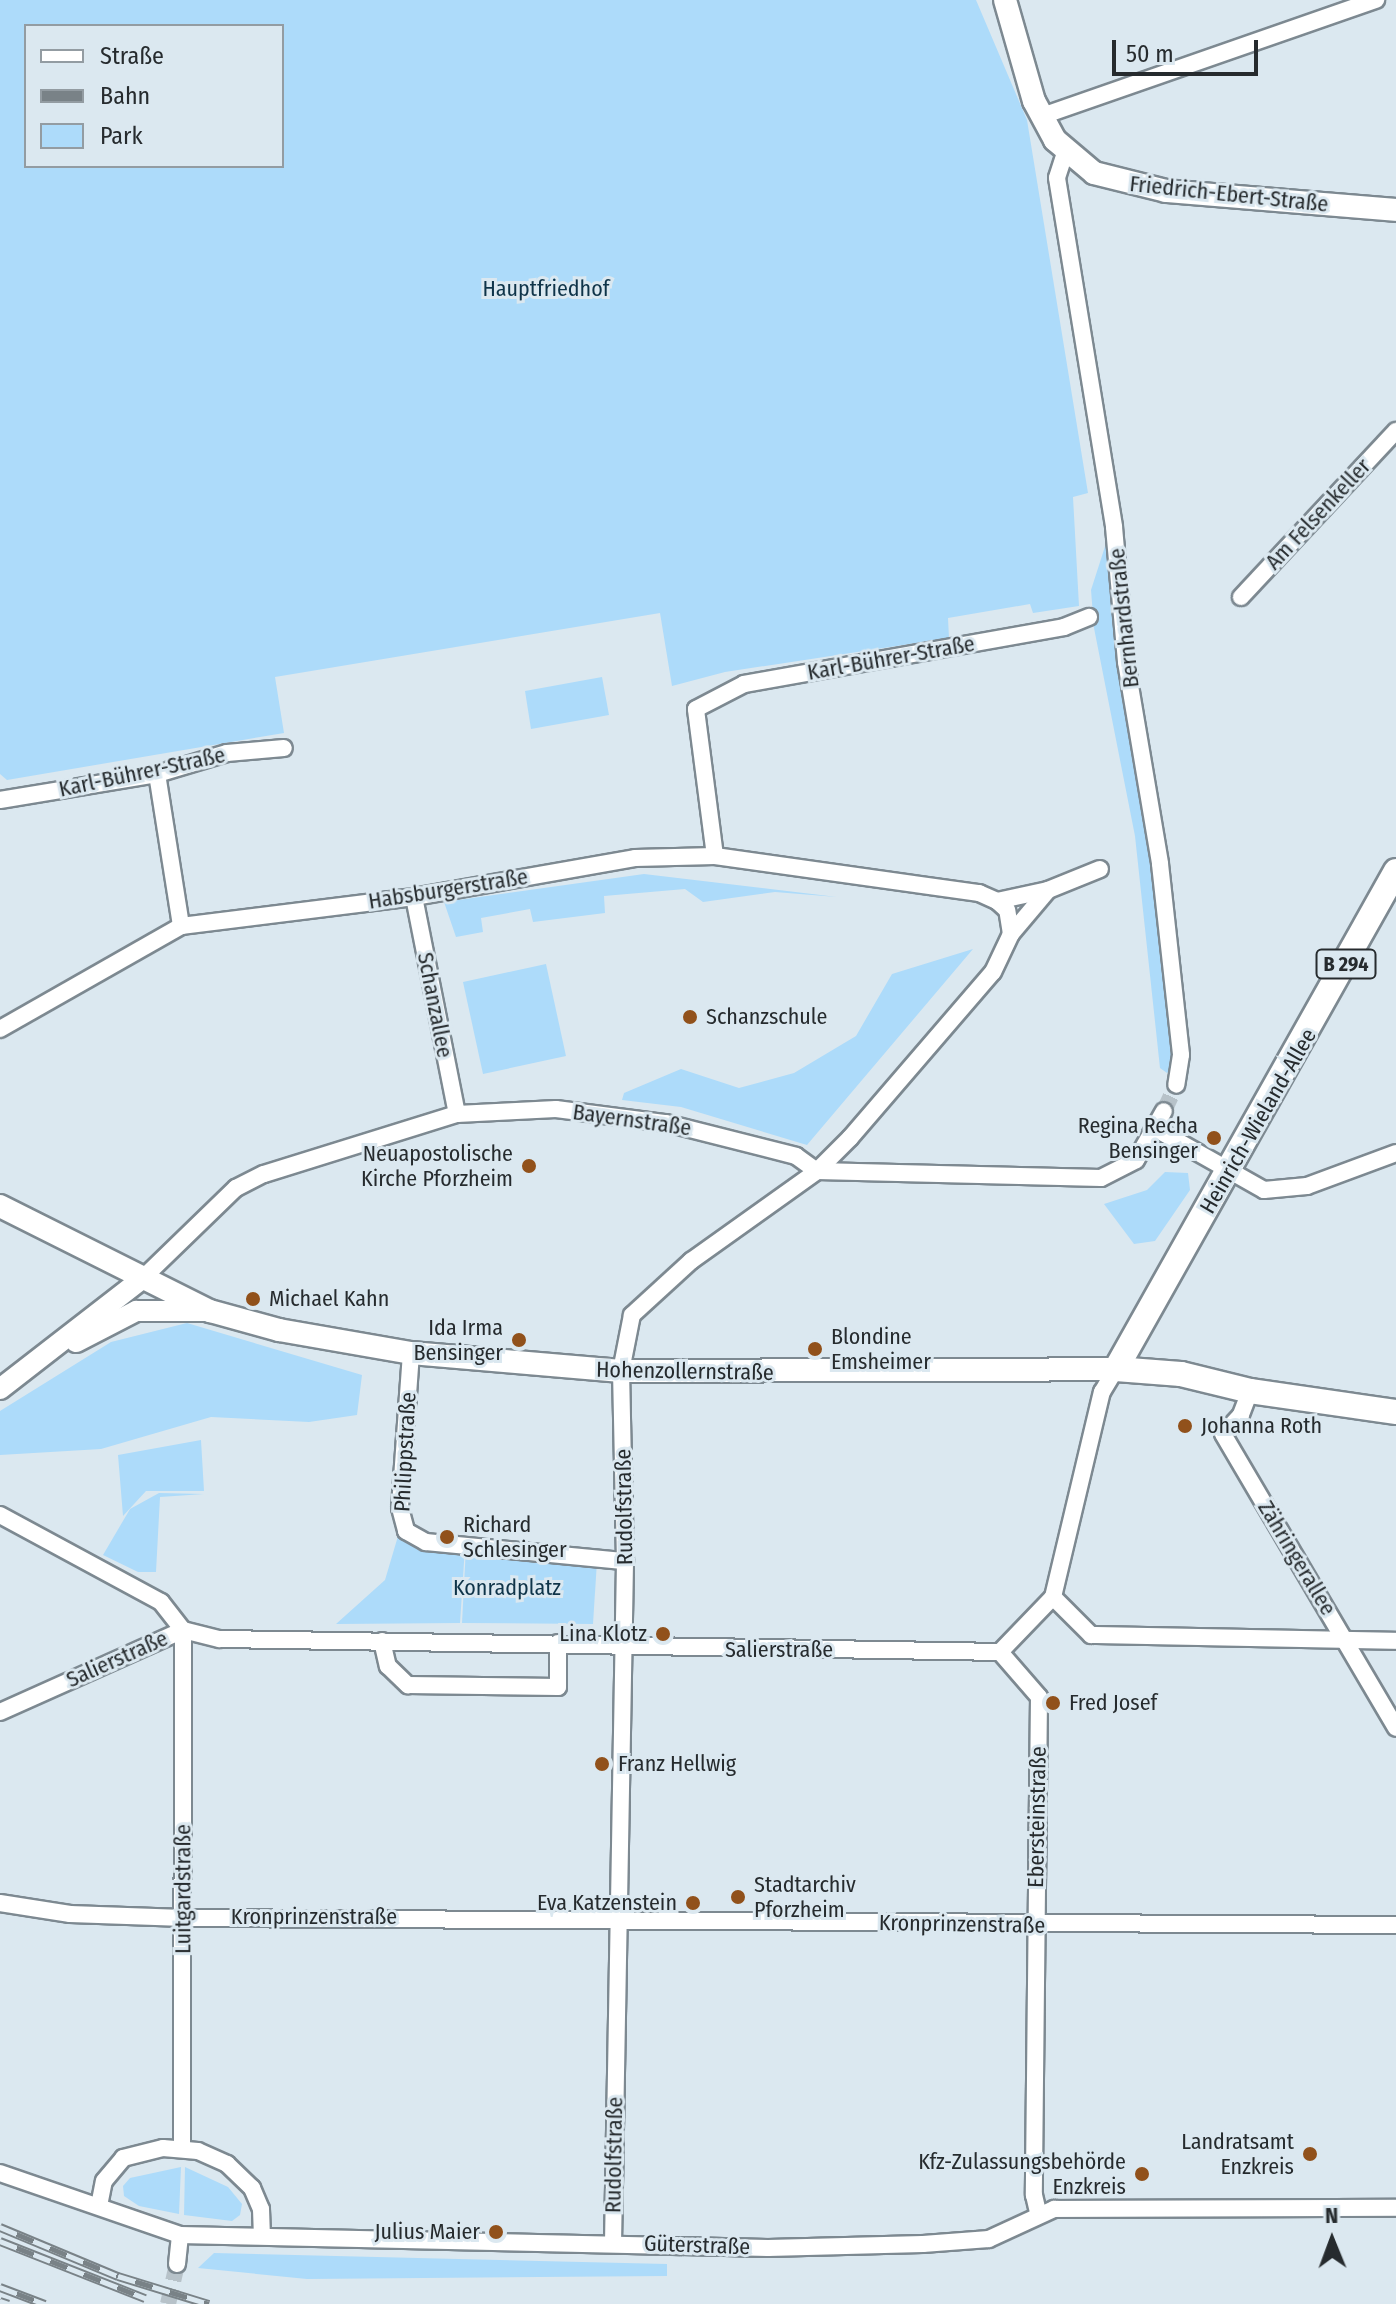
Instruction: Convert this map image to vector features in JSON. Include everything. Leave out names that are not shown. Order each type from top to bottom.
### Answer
[{"type":"main road","points":[[1005,0],[1042,116]]},
{"type":"main road","name":"Friedrich-Ebert-Straße","points":[[1042,116],[1065,153],[1094,173],[1135,187],[1396,210]]},
{"type":"main road","name":"Heinrich-Wieland-Allee","points":[[1116,1369],[1229,1174],[1396,871]]},
{"type":"main road","name":"Hohenzollernstraße","points":[[0,1206],[210,1311],[279,1330],[411,1353],[621,1371],[1116,1369],[1181,1374],[1250,1391],[1396,1412]]},
{"type":"street","points":[[1042,116],[1376,0]]},
{"type":"street","name":"Bernhardstraße","points":[[1065,153],[1057,178],[1114,527],[1126,662],[1158,849],[1181,1055],[1176,1085]]},
{"type":"street","name":"Am Felsenkeller","points":[[1241,597],[1396,431]]},
{"type":"street","name":"Karl-Bührer-Straße","points":[[715,856],[696,709],[744,684],[1064,627],[1089,617]]},
{"type":"street","name":"Karl-Bührer-Straße","points":[[0,800],[157,774],[227,753],[284,748]]},
{"type":"street","points":[[157,774],[181,926]]},
{"type":"street","name":"Habsburgerstraße","points":[[0,1029],[181,926],[414,897],[635,858],[715,856],[979,893],[997,901],[1048,890],[1100,869]]},
{"type":"street","name":"Rudolfstraße","points":[[613,2243],[625,1561],[621,1371],[632,1315],[640,1305],[817,1171],[993,972],[1011,934],[1048,890]]},
{"type":"street","name":"Schanzallee","points":[[414,897],[457,1114]]},
{"type":"street","points":[[997,901],[1007,910],[1011,934]]},
{"type":"street","name":"Bayernstraße","points":[[0,1389],[142,1279],[236,1188],[264,1174],[457,1114],[556,1109],[666,1123],[796,1156],[817,1171],[1101,1178],[1136,1160],[1156,1129]]},
{"type":"street","points":[[1164,1111],[1156,1129],[1229,1174],[1264,1190],[1321,1181],[1396,1153]]},
{"type":"street","name":"Bayernstraße","points":[[64,1342],[82,1342],[136,1311],[210,1311]]},
{"type":"street","name":"Philippstraße","points":[[411,1353],[400,1508],[406,1531],[420,1541],[625,1561]]},
{"type":"street","points":[[1000,1652],[1053,1597],[1102,1392],[1116,1369]]},
{"type":"street","name":"Zähringerallee","points":[[1250,1391],[1241,1415],[1223,1434],[1396,1728]]},
{"type":"street","points":[[0,1515],[161,1602],[183,1630]]},
{"type":"street","points":[[1053,1597],[1091,1635],[1344,1637],[1396,1641]]},
{"type":"street","name":"Salierstraße","points":[[0,1712],[183,1630],[220,1639],[558,1643],[622,1649],[1000,1652]]},
{"type":"street","name":"Luitgardstraße","points":[[182,2148],[183,1630]]},
{"type":"street","points":[[382,1641],[388,1666],[408,1685],[468,1686],[558,1687],[558,1643]]},
{"type":"street","name":"Ebersteinstraße","points":[[1000,1652],[1039,1697],[1034,2195],[1038,2213]]},
{"type":"street","name":"Kronprinzenstraße","points":[[0,1903],[70,1914],[184,1918],[619,1917],[1036,1925],[1396,1925]]},
{"type":"street","points":[[99,2206],[104,2181],[114,2164],[145,2151],[182,2148],[227,2164],[252,2188],[261,2209],[262,2235]]},
{"type":"street","name":"Güterstraße","points":[[0,2173],[180,2235],[768,2248],[964,2242],[1001,2235],[1038,2213],[1054,2209],[1396,2208]]},
{"type":"street","points":[[177,2264],[180,2235]]},
{"type":"green space","name":"Hauptfriedhof","points":[[0,0],[976,0],[1027,120],[1088,493],[1073,497],[1079,606],[1033,613],[1030,604],[948,618],[949,638],[725,672],[672,686],[660,613],[275,677],[284,733],[7,780],[0,774]]},
{"type":"green space","points":[[1109,534],[1175,1065],[1167,1073],[1160,1068],[1135,836],[1094,628],[1091,590]]},
{"type":"green space","points":[[602,677],[609,715],[531,729],[525,691]]},
{"type":"green space","points":[[644,874],[837,897],[775,892],[703,902],[685,889],[604,896],[605,913],[533,922],[530,909],[481,918],[483,932],[456,937],[444,902]]},
{"type":"green space","points":[[973,949],[807,1145],[681,1107],[622,1100],[624,1093],[681,1069],[739,1088],[794,1073],[856,1036],[892,974]]},
{"type":"green space","points":[[546,964],[566,1056],[483,1074],[463,982]]},
{"type":"green space","points":[[1165,1172],[1188,1173],[1190,1190],[1155,1241],[1134,1244],[1104,1204],[1147,1190]]},
{"type":"green space","points":[[187,1323],[362,1375],[357,1415],[309,1422],[211,1417],[101,1449],[0,1455],[0,1411],[111,1342]]},
{"type":"green space","points":[[201,1440],[204,1491],[146,1491],[123,1516],[118,1455]]},
{"type":"green space","points":[[159,1493],[204,1494],[160,1497],[156,1572],[138,1572],[103,1555],[130,1509]]},
{"type":"green space","name":"Konradplatz","points":[[401,1526],[465,1547],[460,1623],[336,1624],[385,1580]]},
{"type":"green space","name":"Konradplatz","points":[[466,1547],[597,1561],[593,1624],[462,1623]]},
{"type":"green space","points":[[181,2167],[179,2214],[139,2206],[124,2196],[123,2186],[130,2178]]},
{"type":"green space","points":[[185,2167],[228,2187],[242,2204],[240,2215],[232,2221],[184,2215]]},
{"type":"green space","points":[[214,2253],[667,2264],[667,2276],[307,2279],[198,2268]]},
{"type":"tunnel","points":[[1164,1111],[1176,1085]]},
{"type":"tunnel","points":[[168,2304],[177,2264]]},
{"type":"railway","points":[[0,2227],[118,2276],[209,2304]]},
{"type":"railway","points":[[0,2241],[145,2298]]},
{"type":"railway","points":[[0,2287],[45,2304]]},
{"type":"railway","points":[[0,2301],[9,2304]]},
{"type":"place","name":"Schanzschule","points":[[690,1017]]},
{"type":"place","name":"Regina Recha Bensinger","points":[[1214,1138]]},
{"type":"place","name":"Neuapostolische Kirche Pforzheim","points":[[529,1166]]},
{"type":"place","name":"Michael Kahn","points":[[253,1299]]},
{"type":"place","name":"Ida Irma Bensinger","points":[[519,1340]]},
{"type":"place","name":"Blondine Emsheimer","points":[[815,1349]]},
{"type":"place","name":"Johanna Roth","points":[[1185,1426]]},
{"type":"place","name":"Richard Schlesinger","points":[[447,1537]]},
{"type":"place","name":"Lina Klotz","points":[[663,1634]]},
{"type":"place","name":"Fred Josef","points":[[1053,1703]]},
{"type":"place","name":"Franz Hellwig","points":[[602,1764]]},
{"type":"place","name":"Stadtarchiv Pforzheim","points":[[738,1897]]},
{"type":"place","name":"Eva Katzenstein","points":[[693,1903]]},
{"type":"place","name":"Landratsamt Enzkreis","points":[[1310,2154]]},
{"type":"place","name":"Kfz-Zulassungsbehörde Enzkreis","points":[[1142,2174]]},
{"type":"place","name":"Julius Maier","points":[[496,2232]]}]
